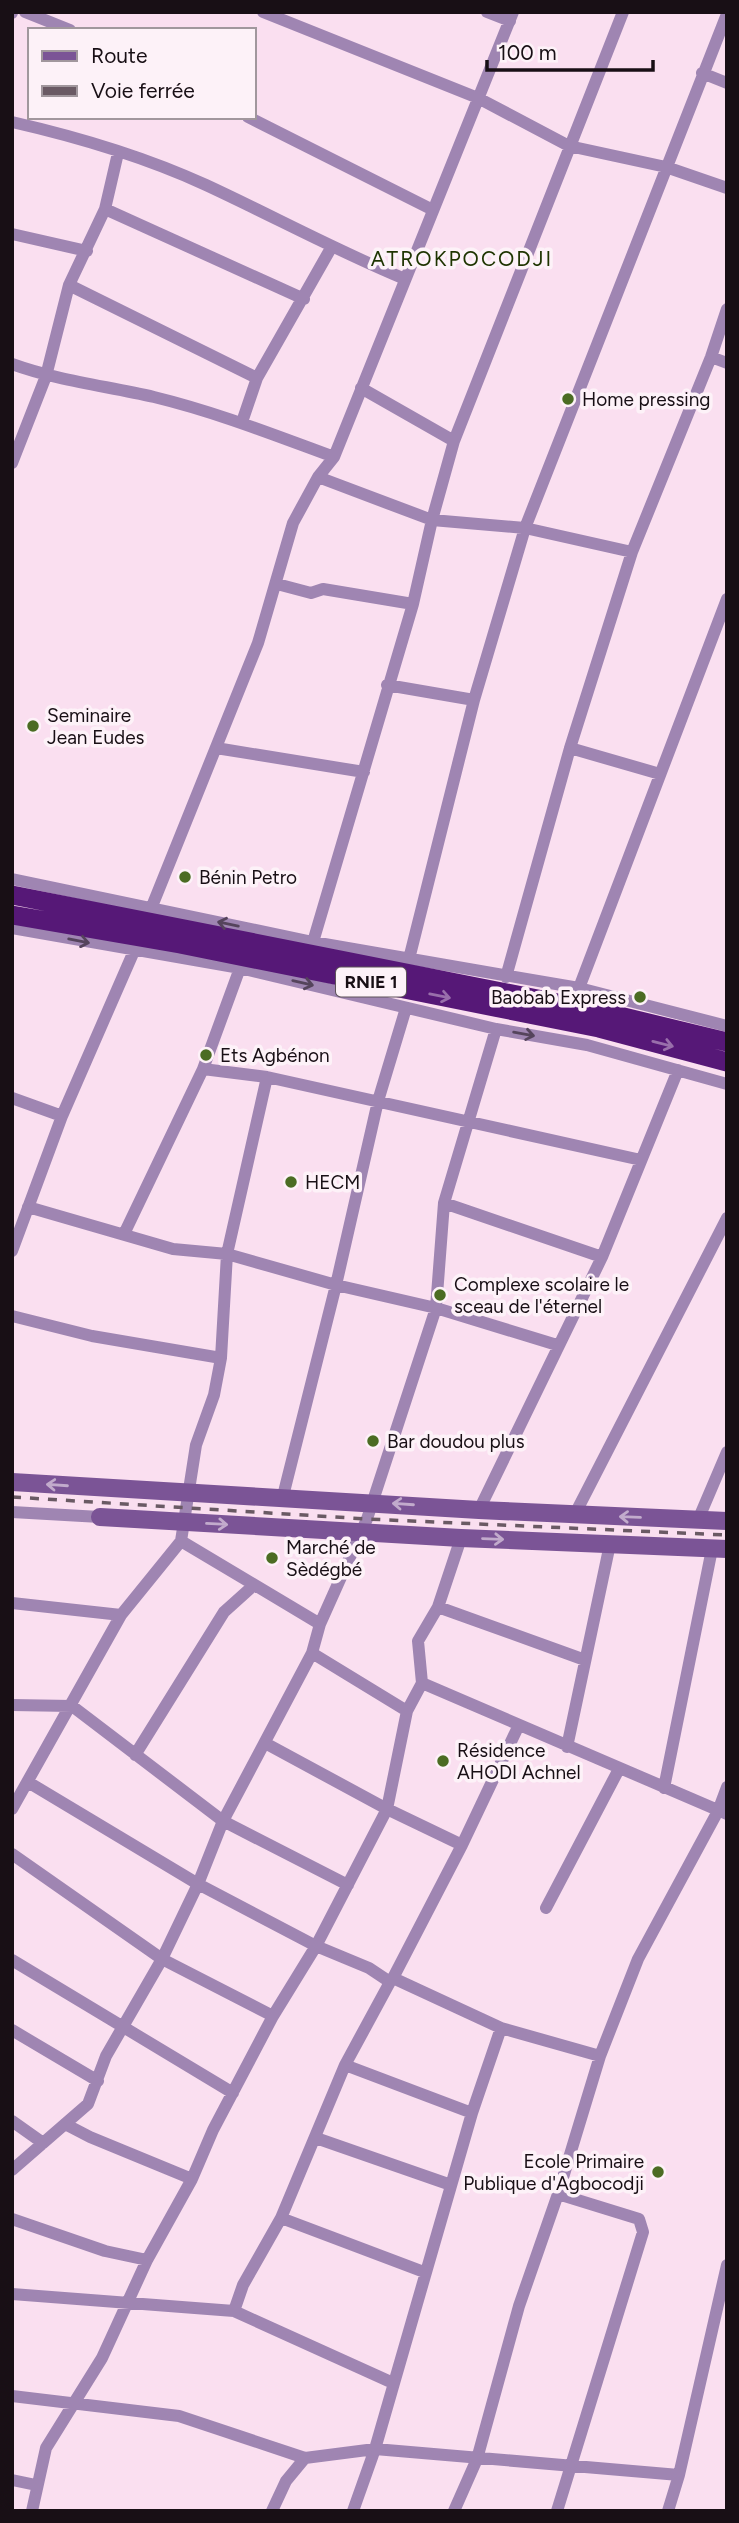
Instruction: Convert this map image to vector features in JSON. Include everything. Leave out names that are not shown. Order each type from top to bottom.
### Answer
[{"type":"highway","name":"RNIE 1","points":[[12,895],[143,929],[599,1028],[727,1062]]},
{"type":"highway","name":"RNIE 1","points":[[12,915],[143,929],[603,1012],[727,1042]]},
{"type":"main road","points":[[12,1482],[284,1496],[479,1510],[727,1521]]},
{"type":"main road","points":[[100,1517],[461,1538],[719,1549]]},
{"type":"street","points":[[25,12],[64,28]]},
{"type":"street","points":[[263,12],[478,98],[569,146],[666,167],[727,188]]},
{"type":"street","points":[[12,1251],[62,1116],[143,929],[258,643],[293,523],[318,477],[334,457],[511,17],[487,12]]},
{"type":"street","points":[[313,942],[413,604],[454,441],[623,12]]},
{"type":"street","points":[[409,959],[474,700],[525,528],[727,14]]},
{"type":"street","points":[[702,73],[727,83]]},
{"type":"street","points":[[252,119],[433,211]]},
{"type":"street","points":[[12,122],[66,134],[204,184],[331,248],[405,279]]},
{"type":"street","points":[[12,463],[19,431],[46,376],[69,285],[105,209],[118,153]]},
{"type":"street","points":[[105,209],[304,299]]},
{"type":"street","points":[[12,234],[87,251]]},
{"type":"street","points":[[242,422],[257,378],[331,248]]},
{"type":"street","points":[[69,285],[257,378]]},
{"type":"street","points":[[506,977],[570,748],[632,552],[712,357],[727,309]]},
{"type":"street","points":[[712,357],[727,363]]},
{"type":"street","points":[[12,364],[46,376],[156,398],[242,422],[334,457]]},
{"type":"street","points":[[361,388],[454,441]]},
{"type":"street","points":[[318,477],[432,520],[525,528],[632,552]]},
{"type":"street","points":[[277,584],[311,593],[323,589],[413,604]]},
{"type":"street","points":[[579,988],[727,599]]},
{"type":"street","points":[[387,685],[474,700]]},
{"type":"street","points":[[216,748],[364,772]]},
{"type":"street","points":[[570,748],[660,774]]},
{"type":"street","points":[[12,879],[240,968],[496,1029],[587,1045],[727,1084]]},
{"type":"street","points":[[12,928],[143,929],[313,942],[579,988],[727,1026]]},
{"type":"street","points":[[124,1234],[203,1069],[240,968]]},
{"type":"street","points":[[284,1496],[378,1101],[406,1007]]},
{"type":"street","points":[[12,2170],[88,2104],[99,2081],[106,2056],[162,1959],[198,1884],[223,1821],[312,1653],[320,1625],[372,1502],[436,1308],[443,1203],[496,1029]]},
{"type":"street","points":[[203,1069],[267,1077],[378,1101],[466,1124],[641,1160]]},
{"type":"street","points":[[479,1510],[602,1257],[678,1070]]},
{"type":"street","points":[[12,1809],[121,1615],[181,1541],[196,1445],[214,1395],[221,1358],[227,1254],[267,1077]]},
{"type":"street","points":[[12,1098],[62,1116]]},
{"type":"street","points":[[443,1203],[602,1257]]},
{"type":"street","points":[[28,1207],[173,1249],[227,1254],[336,1285],[436,1308],[557,1345]]},
{"type":"street","points":[[575,1514],[727,1218]]},
{"type":"street","points":[[12,1315],[92,1336],[221,1358]]},
{"type":"street","points":[[698,1520],[727,1452]]},
{"type":"street","points":[[12,1512],[100,1517]]},
{"type":"street","points":[[33,2511],[36,2485],[46,2448],[102,2358],[147,2260],[192,2179],[213,2130],[274,2016],[316,1946],[387,1809],[407,1712],[422,1683],[418,1642],[438,1607],[461,1538]]},
{"type":"street","points":[[181,1541],[320,1625]]},
{"type":"street","points":[[567,1747],[610,1544]]},
{"type":"street","points":[[664,1788],[719,1549]]},
{"type":"street","points":[[135,1755],[224,1612],[253,1586]]},
{"type":"street","points":[[12,1603],[121,1615]]},
{"type":"street","points":[[438,1607],[585,1660]]},
{"type":"street","points":[[312,1653],[407,1712]]},
{"type":"street","points":[[422,1683],[518,1727],[722,1813]]},
{"type":"street","points":[[12,1705],[72,1706],[223,1821],[348,1885]]},
{"type":"street","points":[[234,2311],[243,2285],[281,2218],[345,2065],[462,1846],[518,1727]]},
{"type":"street","points":[[265,1743],[462,1846]]},
{"type":"street","points":[[546,1908],[619,1769]]},
{"type":"street","points":[[28,1782],[198,1884],[316,1946],[501,2028],[600,2056]]},
{"type":"street","points":[[454,2511],[477,2459],[519,2306],[558,2194],[600,2056],[638,1959],[722,1813],[727,1787]]},
{"type":"street","points":[[12,1854],[162,1959],[274,2016]]},
{"type":"street","points":[[12,1961],[233,2093]]},
{"type":"street","points":[[353,2511],[375,2449],[450,2185],[501,2028]]},
{"type":"street","points":[[12,2030],[99,2081]]},
{"type":"street","points":[[345,2065],[472,2113]]},
{"type":"street","points":[[12,2121],[43,2143]]},
{"type":"street","points":[[65,2124],[192,2179]]},
{"type":"street","points":[[316,2138],[450,2185]]},
{"type":"street","points":[[556,2511],[643,2232],[639,2219],[558,2194]]},
{"type":"street","points":[[281,2218],[424,2272]]},
{"type":"street","points":[[12,2219],[105,2251],[147,2260]]},
{"type":"street","points":[[667,2511],[679,2475],[727,2265]]},
{"type":"street","points":[[12,2294],[234,2311],[393,2383]]},
{"type":"street","points":[[12,2396],[74,2401],[178,2416],[305,2458],[375,2449],[679,2475]]},
{"type":"street","points":[[272,2511],[286,2481],[305,2458]]},
{"type":"street","points":[[12,2480],[36,2485]]},
{"type":"railway","points":[[12,1497],[367,1519],[727,1535]]},
{"type":"place","name":"Home pressing","points":[[568,399]]},
{"type":"place","name":"Seminaire Jean Eudes","points":[[33,726]]},
{"type":"place","name":"Bénin Petro","points":[[185,877]]},
{"type":"place","name":"Baobab Express","points":[[640,997]]},
{"type":"place","name":"Ets Agbénon","points":[[206,1055]]},
{"type":"place","name":"HECM","points":[[291,1182]]},
{"type":"place","name":"Complexe scolaire le sceau de l'éternel","points":[[440,1295]]},
{"type":"place","name":"Bar doudou plus","points":[[373,1441]]},
{"type":"place","name":"Marché de Sèdégbé","points":[[272,1558]]},
{"type":"place","name":"Résidence AHODI Achnel","points":[[443,1761]]},
{"type":"place","name":"Ecole Primaire Publique d'Agbocodji","points":[[658,2172]]},
{"type":"district","name":"ATROKPOCODJI","points":[[462,258]]}]
